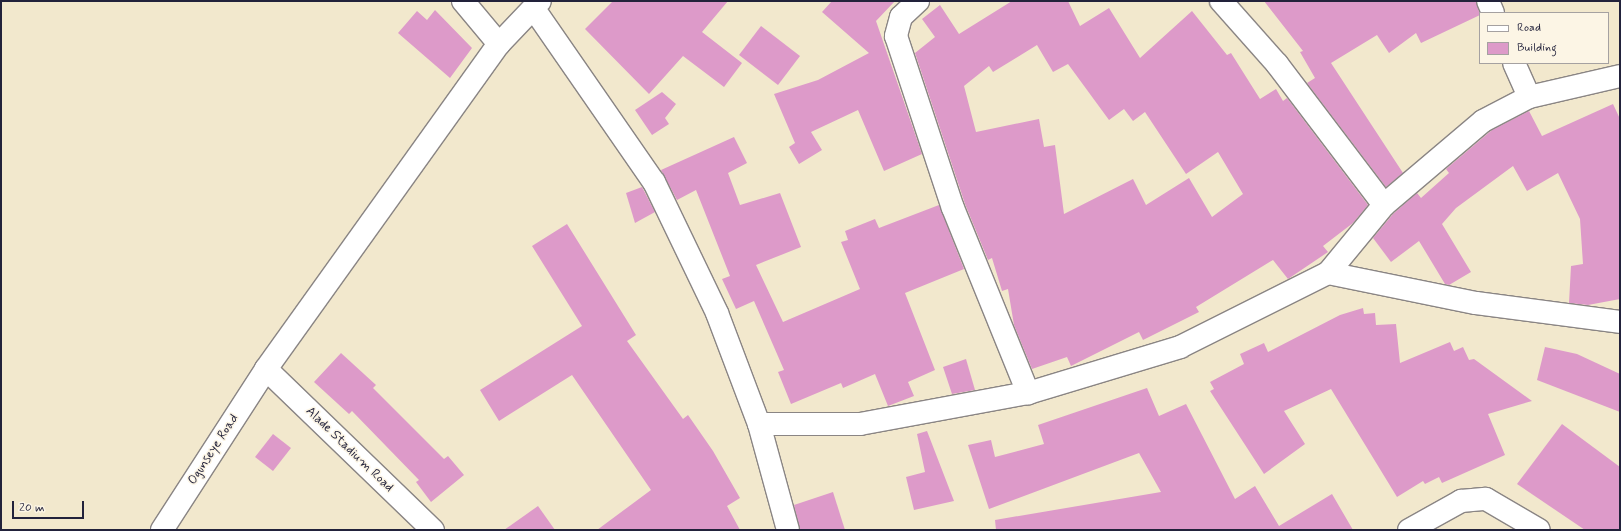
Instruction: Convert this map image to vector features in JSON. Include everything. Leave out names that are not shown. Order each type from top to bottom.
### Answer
[{"type":"street","points":[[463,1],[499,44]]},
{"type":"street","points":[[918,1],[901,17],[896,36],[953,208],[1028,393]]},
{"type":"street","points":[[1221,1],[1277,64],[1384,205]]},
{"type":"street","points":[[1488,1],[1493,12]]},
{"type":"street","points":[[537,5],[654,182],[717,313],[759,424],[788,530]]},
{"type":"street","name":"Ogunseye Road","points":[[162,530],[266,369],[499,44],[537,5]]},
{"type":"street","points":[[1514,64],[1529,97]]},
{"type":"street","points":[[759,424],[860,424],[1028,393],[1180,347],[1328,273],[1384,205],[1483,120],[1529,97],[1620,76]]},
{"type":"street","points":[[1328,273],[1476,303],[1620,322]]},
{"type":"street","name":"Alade Stadium Road","points":[[266,369],[433,530]]},
{"type":"street","points":[[1409,530],[1461,501],[1486,499],[1539,530]]},
{"type":"building","points":[[613,1],[728,1],[702,32],[742,63],[724,87],[683,56],[649,94],[585,29]]},
{"type":"building","points":[[832,1],[895,1],[876,21],[922,154],[884,171],[858,110],[811,132],[822,150],[799,164],[789,147],[795,143],[774,94],[818,80],[869,53],[822,12]]},
{"type":"building","points":[[1012,1],[1068,1],[1080,26],[1109,8],[1140,58],[1192,11],[1227,55],[1231,53],[1260,99],[1276,89],[1283,101],[1287,98],[1368,205],[1353,223],[1323,246],[1328,252],[1288,279],[1273,260],[1196,307],[1199,312],[1143,340],[1139,332],[1071,366],[1067,357],[1032,369],[1014,325],[1008,289],[1002,291],[992,258],[988,260],[965,204],[915,53],[935,37],[922,19],[940,5],[959,34]],"holes":[[[1037,45],[1053,72],[1068,64],[1109,120],[1124,109],[1133,121],[1145,112],[1186,174],[1218,152],[1243,194],[1212,217],[1189,178],[1146,205],[1133,179],[1064,214],[1055,145],[1044,147],[1039,119],[976,132],[964,86],[989,66],[993,72]]]},
{"type":"building","points":[[1264,1],[1476,1],[1479,12],[1479,15],[1421,43],[1416,33],[1389,53],[1377,35],[1331,63],[1403,173],[1386,187],[1307,83],[1315,78],[1300,52],[1303,51]]},
{"type":"building","points":[[435,10],[472,48],[450,78],[398,33],[417,11],[427,20]]},
{"type":"building","points":[[761,26],[800,56],[778,85],[739,55]]},
{"type":"building","points":[[662,92],[676,104],[665,118],[669,124],[652,135],[635,110]]},
{"type":"building","points":[[1613,104],[1620,119],[1620,299],[1588,305],[1569,303],[1571,266],[1583,264],[1580,219],[1558,173],[1527,191],[1513,166],[1456,208],[1442,224],[1471,272],[1449,285],[1445,284],[1419,241],[1391,262],[1373,238],[1393,214],[1417,193],[1421,198],[1449,173],[1446,169],[1492,130],[1529,111],[1542,136]]},
{"type":"building","points":[[734,137],[747,163],[728,173],[740,205],[780,193],[801,247],[756,265],[783,322],[860,289],[841,242],[848,240],[845,231],[875,219],[879,228],[939,205],[964,269],[905,293],[935,370],[908,382],[914,396],[888,406],[875,374],[843,388],[841,383],[791,404],[778,372],[784,370],[754,301],[736,309],[722,279],[730,276],[696,190],[677,200],[661,170]]},
{"type":"building","points":[[642,187],[655,212],[635,223],[626,193]]},
{"type":"building","points":[[567,224],[636,335],[627,341],[683,419],[688,415],[713,451],[740,498],[727,506],[740,530],[597,530],[651,490],[572,375],[499,421],[480,390],[582,326],[532,246]]},
{"type":"building","points":[[1363,308],[1364,314],[1375,313],[1376,325],[1396,324],[1400,363],[1450,342],[1454,351],[1463,347],[1469,360],[1474,359],[1532,401],[1488,414],[1505,455],[1442,483],[1439,477],[1425,484],[1423,481],[1397,497],[1331,389],[1284,411],[1305,444],[1264,474],[1210,391],[1214,389],[1210,382],[1244,364],[1240,354],[1264,343],[1268,352],[1340,315]]},
{"type":"building","points":[[1545,347],[1577,354],[1620,374],[1620,412],[1537,380]]},
{"type":"building","points":[[341,353],[376,385],[373,388],[444,459],[448,456],[464,475],[431,502],[416,482],[419,480],[352,411],[349,414],[314,382]]},
{"type":"building","points":[[966,359],[975,390],[952,394],[943,367]]},
{"type":"building","points":[[1147,388],[1159,416],[1186,404],[1235,499],[1255,486],[1279,526],[1332,494],[1353,530],[996,530],[995,520],[1161,492],[1139,453],[989,509],[968,445],[991,440],[995,457],[1044,444],[1038,425]]},
{"type":"building","points":[[1562,424],[1620,467],[1620,530],[1585,530],[1517,484]]},
{"type":"building","points":[[927,431],[954,501],[914,510],[906,477],[925,472],[917,434]]},
{"type":"building","points":[[273,434],[291,448],[273,471],[255,457]]},
{"type":"building","points":[[833,492],[845,530],[800,530],[794,505]]},
{"type":"building","points":[[538,506],[555,530],[504,530]]}]
